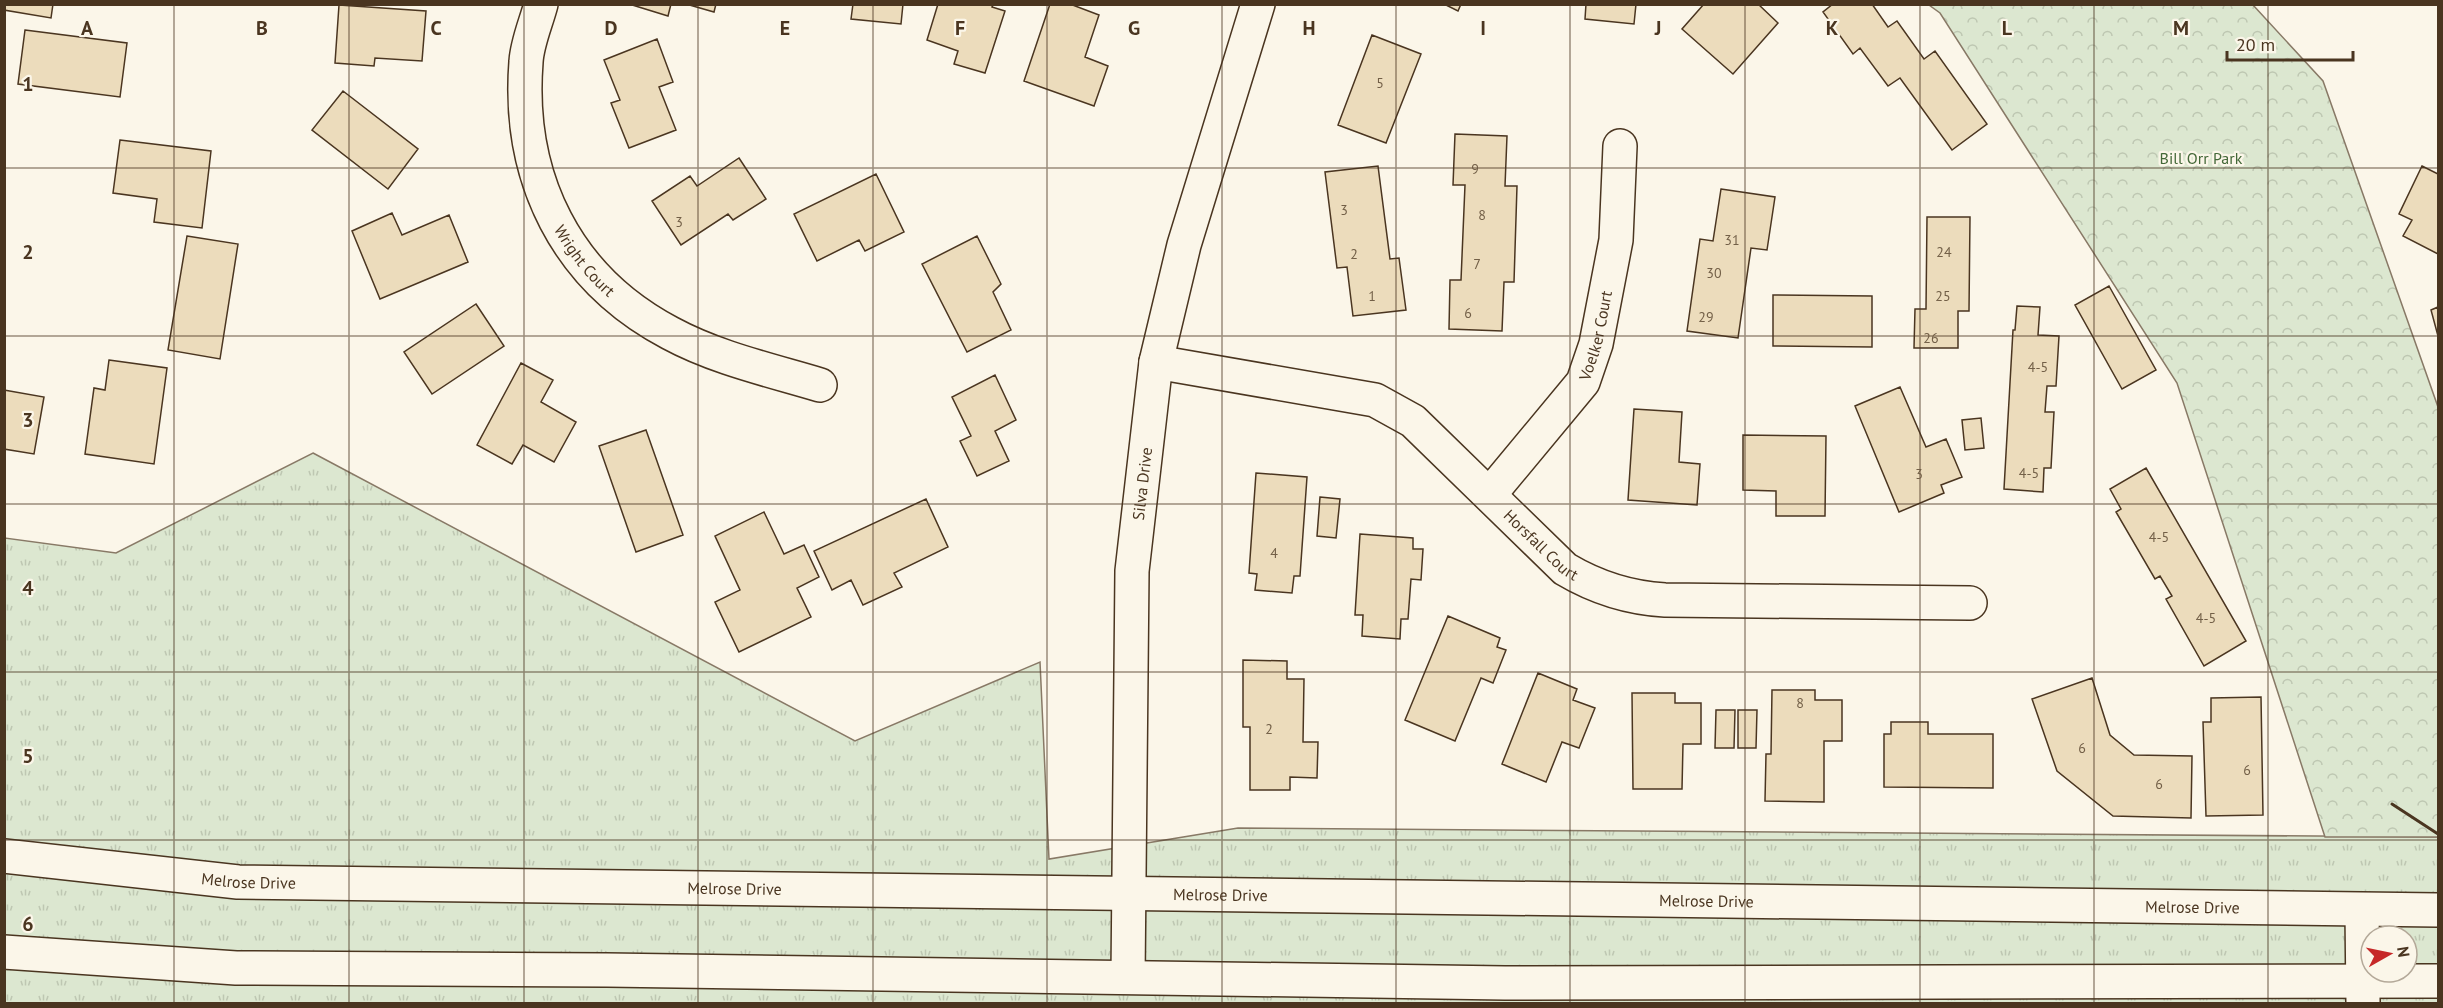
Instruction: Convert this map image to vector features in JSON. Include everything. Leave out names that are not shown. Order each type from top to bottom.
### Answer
[{"type":"main road","name":"Wright Court","points":[[540,4],[526,60],[526,105],[533,160],[547,208],[568,244],[596,280],[626,306],[670,333],[722,355],[820,385]]},
{"type":"main road","name":"Silva Drive","points":[[1128,977],[1132,571],[1156,362],[1184,245],[1258,4]]},
{"type":"main road","name":"Voelker Court","points":[[1490,494],[1583,382],[1596,344],[1616,240],[1620,146]]},
{"type":"main road","name":"Horsfall Court","points":[[1156,362],[1375,400],[1413,421],[1565,569],[1590,583],[1640,599],[1970,603]]},
{"type":"main road","name":"Melrose Drive","points":[[4,856],[238,882],[2439,910]]},
{"type":"main road","points":[[2362,910],[2363,993]]},
{"type":"main road","points":[[4,952],[236,968],[1128,977],[1505,993],[2363,993],[2439,981]]},
{"type":"green space","name":"Bill Orr Park","points":[[1929,5],[2253,5],[2323,81],[2438,407],[2438,837],[2325,837],[2177,383],[1940,13]]},
{"type":"green space","points":[[313,453],[855,741],[1040,662],[1049,859],[1238,828],[2438,837],[2438,1003],[5,1004],[5,538],[116,553]]},
{"type":"building","points":[[4,4],[53,4],[51,18],[4,10]]},
{"type":"building","points":[[629,4],[671,4],[668,16]]},
{"type":"building","points":[[686,4],[716,4],[714,12]]},
{"type":"building","points":[[853,4],[903,4],[901,24],[851,19]]},
{"type":"building","points":[[938,4],[993,4],[992,7],[1005,11],[985,73],[954,64],[958,51],[927,40]]},
{"type":"building","points":[[1050,4],[1070,4],[1099,15],[1085,57],[1108,66],[1094,106],[1024,81]]},
{"type":"building","points":[[1444,4],[1461,4],[1458,11]]},
{"type":"building","points":[[1586,4],[1636,4],[1634,24],[1585,19]]},
{"type":"building","points":[[1704,4],[1758,4],[1778,23],[1733,74],[1682,29]]},
{"type":"building","points":[[1833,4],[1872,4],[1888,27],[1897,21],[1924,59],[1935,51],[1987,124],[1952,150],[1900,78],[1888,86],[1860,48],[1853,54],[1823,12]]},
{"type":"building","points":[[339,5],[426,11],[422,61],[375,58],[374,66],[335,63]]},
{"type":"building","points":[[25,30],[127,43],[120,97],[18,84]]},
{"type":"building","points":[[1372,35],[1421,54],[1386,143],[1338,125]]},
{"type":"building","points":[[657,39],[673,82],[659,87],[676,130],[629,148],[611,103],[620,100],[604,60]]},
{"type":"building","points":[[343,91],[418,149],[388,189],[312,130]]},
{"type":"building","points":[[1455,134],[1507,136],[1505,186],[1517,186],[1514,282],[1504,282],[1502,331],[1449,329],[1450,280],[1461,280],[1465,185],[1453,185]]},
{"type":"building","points":[[120,140],[211,151],[202,228],[154,222],[157,199],[113,193]]},
{"type":"building","points":[[739,158],[766,199],[733,220],[728,214],[681,245],[652,201],[690,176],[697,186]]},
{"type":"building","points":[[1378,166],[1390,259],[1399,258],[1406,310],[1353,316],[1347,267],[1337,268],[1325,172]]},
{"type":"building","points":[[2422,166],[2438,174],[2438,254],[2403,236],[2412,220],[2399,214]]},
{"type":"building","points":[[876,174],[904,232],[865,251],[859,240],[817,261],[794,214]]},
{"type":"building","points":[[1721,189],[1775,197],[1767,250],[1751,248],[1738,338],[1687,331],[1700,239],[1713,241]]},
{"type":"building","points":[[392,213],[402,235],[449,215],[468,262],[380,299],[352,231]]},
{"type":"building","points":[[1927,217],[1970,217],[1969,311],[1958,311],[1958,348],[1914,348],[1915,309],[1926,309]]},
{"type":"building","points":[[187,236],[238,244],[220,359],[168,350]]},
{"type":"building","points":[[977,236],[1001,284],[993,292],[1011,330],[967,352],[922,264]]},
{"type":"building","points":[[2109,286],[2156,370],[2122,389],[2075,305]]},
{"type":"building","points":[[1773,295],[1872,296],[1872,347],[1773,346]]},
{"type":"building","points":[[476,304],[504,346],[432,394],[404,352]]},
{"type":"building","points":[[2017,306],[2040,307],[2038,335],[2059,336],[2056,386],[2047,386],[2045,412],[2054,412],[2051,468],[2044,468],[2043,492],[2004,489],[2013,330],[2015,330]]},
{"type":"building","points":[[2438,307],[2438,336],[2431,310]]},
{"type":"building","points":[[109,360],[167,368],[154,464],[85,454],[94,388],[105,390]]},
{"type":"building","points":[[521,363],[553,380],[541,402],[576,422],[554,462],[523,445],[512,464],[477,445]]},
{"type":"building","points":[[995,375],[1016,420],[995,431],[1009,461],[977,476],[960,441],[971,436],[952,397]]},
{"type":"building","points":[[1900,387],[1926,447],[1946,439],[1962,477],[1941,485],[1944,493],[1899,512],[1855,406]]},
{"type":"building","points":[[4,390],[44,397],[34,454],[4,449]]},
{"type":"building","points":[[1634,409],[1682,412],[1679,462],[1700,464],[1697,505],[1628,500]]},
{"type":"building","points":[[1981,418],[1984,448],[1965,450],[1962,420]]},
{"type":"building","points":[[646,430],[683,535],[636,552],[599,446]]},
{"type":"building","points":[[1743,435],[1826,436],[1825,516],[1776,516],[1776,491],[1743,490]]},
{"type":"building","points":[[2146,468],[2246,641],[2204,666],[2166,599],[2172,596],[2160,576],[2155,579],[2116,512],[2121,509],[2110,489]]},
{"type":"building","points":[[1256,473],[1307,477],[1300,576],[1294,576],[1292,593],[1255,590],[1257,574],[1249,573]]},
{"type":"building","points":[[1320,497],[1340,499],[1336,538],[1317,536]]},
{"type":"building","points":[[926,499],[948,547],[894,573],[902,587],[863,605],[851,580],[832,590],[814,551]]},
{"type":"building","points":[[764,512],[784,554],[804,545],[819,577],[797,588],[811,617],[739,652],[715,602],[740,590],[715,536]]},
{"type":"building","points":[[1360,534],[1413,538],[1413,549],[1423,549],[1421,580],[1411,579],[1408,619],[1401,619],[1400,639],[1362,636],[1363,615],[1355,615]]},
{"type":"building","points":[[1448,616],[1500,638],[1497,647],[1506,650],[1493,683],[1481,678],[1455,741],[1405,720]]},
{"type":"building","points":[[1243,660],[1287,661],[1287,679],[1304,679],[1303,742],[1318,742],[1317,778],[1290,777],[1290,790],[1250,790],[1250,727],[1243,727]]},
{"type":"building","points":[[1538,673],[1577,689],[1573,700],[1595,708],[1579,748],[1562,742],[1546,782],[1502,764]]},
{"type":"building","points":[[2092,678],[2110,735],[2134,755],[2192,756],[2191,818],[2113,816],[2057,771],[2032,699]]},
{"type":"building","points":[[1772,690],[1815,690],[1815,700],[1842,700],[1842,741],[1824,741],[1824,802],[1765,801],[1766,754],[1771,754]]},
{"type":"building","points":[[1632,693],[1675,693],[1675,703],[1701,703],[1701,744],[1683,744],[1682,789],[1633,789]]},
{"type":"building","points":[[2261,697],[2263,815],[2206,816],[2203,722],[2211,722],[2211,698]]},
{"type":"building","points":[[1716,710],[1735,710],[1734,748],[1715,748]]},
{"type":"building","points":[[1738,710],[1757,710],[1756,748],[1738,748]]},
{"type":"building","points":[[1891,722],[1928,722],[1928,734],[1993,734],[1993,788],[1884,787],[1884,734],[1891,734]]},
{"type":"wall","points":[[2392,804],[2438,834]]}]
